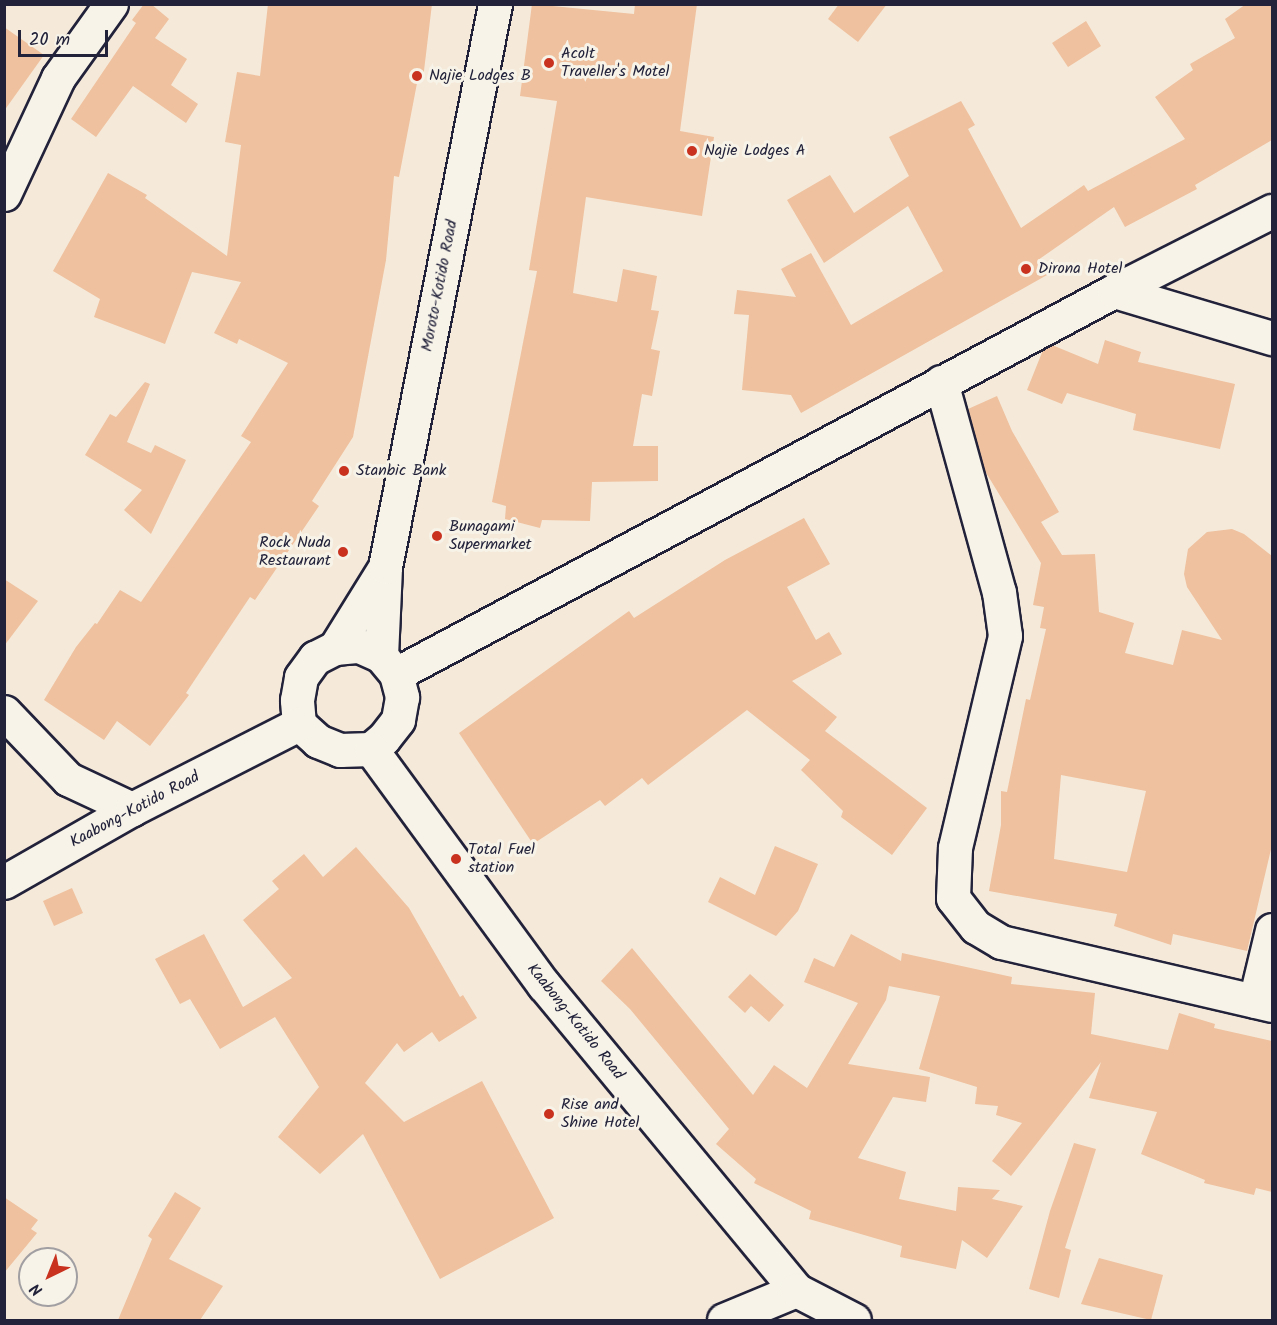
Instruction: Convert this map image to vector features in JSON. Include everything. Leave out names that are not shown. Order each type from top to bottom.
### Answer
[{"type":"street","points":[[4,195],[58,78],[111,4]]},
{"type":"street","name":"Moroto-Kotido Road","points":[[388,665],[385,567],[495,4]]},
{"type":"street","points":[[388,665],[1272,211]]},
{"type":"street","points":[[1114,291],[1272,338]]},
{"type":"street","points":[[941,382],[999,592],[1005,636],[955,848],[953,898],[976,927],[1001,942],[1264,1003],[1272,930]]},
{"type":"street","name":"Moroto-Kotido Road","points":[[335,648],[385,567]]},
{"type":"street","points":[[359,646],[388,665],[402,697],[398,720],[371,749],[340,750],[318,741],[298,724],[297,700],[301,677],[315,658],[335,648],[359,646]]},
{"type":"street","points":[[4,712],[68,779],[132,809]]},
{"type":"street","name":"Kaabong-Kotido Road","points":[[4,882],[132,809],[298,724]]},
{"type":"street","name":"Kaabong-Kotido Road","points":[[371,749],[544,985],[796,1290],[854,1320]]},
{"type":"street","points":[[724,1320],[796,1290]]},
{"type":"building","points":[[144,4],[151,4],[169,19],[155,38],[187,59],[171,85],[198,104],[186,123],[133,86],[96,137],[71,119],[136,23],[132,20]]},
{"type":"building","points":[[268,4],[432,4],[423,79],[418,78],[399,177],[394,176],[386,260],[353,437],[312,501],[319,506],[255,600],[250,597],[186,693],[189,695],[150,746],[117,721],[104,740],[44,700],[76,647],[95,623],[97,624],[120,590],[141,602],[251,442],[241,436],[288,363],[239,339],[237,344],[214,333],[241,282],[192,272],[165,344],[94,317],[100,299],[53,271],[108,173],[147,195],[145,198],[227,256],[241,145],[225,142],[237,72],[260,76]]},
{"type":"building","points":[[532,4],[634,14],[635,4],[697,4],[680,131],[714,137],[702,216],[586,197],[573,293],[617,302],[623,269],[657,276],[651,310],[659,311],[651,349],[660,351],[652,396],[642,394],[633,446],[658,446],[658,481],[592,482],[590,521],[542,520],[540,528],[505,519],[506,506],[492,502],[537,271],[529,270],[557,101],[520,96]]},
{"type":"building","points":[[839,4],[887,4],[858,42],[828,19]]},
{"type":"building","points":[[1246,4],[1272,4],[1272,140],[1195,185],[1197,189],[1125,227],[1114,207],[1038,260],[1047,275],[801,413],[791,395],[742,390],[749,315],[734,314],[737,290],[796,297],[781,269],[811,253],[851,325],[943,271],[908,206],[824,263],[787,200],[830,175],[854,213],[909,176],[889,137],[961,101],[975,125],[968,129],[1021,228],[1084,185],[1088,191],[1185,139],[1155,97],[1193,70],[1190,64],[1235,38],[1225,19]]},
{"type":"building","points":[[1086,21],[1101,46],[1068,67],[1052,43]]},
{"type":"building","points":[[4,27],[44,55],[4,111]]},
{"type":"building","points":[[1105,340],[1141,352],[1138,362],[1235,384],[1220,449],[1133,430],[1136,414],[1067,393],[1062,404],[1027,390],[1043,350],[1052,345],[1098,364]]},
{"type":"building","points":[[145,382],[150,384],[127,442],[151,453],[155,445],[186,460],[151,534],[124,510],[142,490],[85,455],[110,414],[116,417]]},
{"type":"building","points":[[997,396],[1012,431],[1059,512],[1041,522],[1062,555],[1095,554],[1099,612],[1134,623],[1125,653],[1173,665],[1182,630],[1222,640],[1187,587],[1184,574],[1188,549],[1207,532],[1232,529],[1244,534],[1272,556],[1272,845],[1247,951],[1173,934],[1171,945],[1114,926],[1117,914],[989,891],[1001,825],[1001,791],[1007,792],[1026,699],[1030,700],[1046,629],[1040,628],[1044,607],[1033,605],[1041,563],[985,471],[968,409]],"holes":[[[1061,775],[1146,791],[1127,872],[1054,859]]]},
{"type":"building","points":[[804,518],[830,564],[787,587],[816,640],[829,632],[842,654],[792,681],[837,717],[825,731],[927,808],[892,855],[841,817],[843,811],[801,770],[810,760],[747,710],[648,785],[642,778],[605,806],[600,800],[533,844],[459,733],[629,611],[634,618],[725,560]]},
{"type":"building","points":[[4,579],[38,601],[4,646]]},
{"type":"building","points":[[775,846],[818,864],[798,911],[776,936],[708,902],[720,877],[755,895]]},
{"type":"building","points":[[356,847],[409,908],[460,997],[463,995],[477,1018],[439,1042],[432,1032],[404,1052],[397,1043],[365,1083],[404,1122],[482,1081],[554,1218],[440,1279],[363,1134],[320,1174],[278,1137],[319,1087],[275,1017],[220,1049],[190,999],[180,1004],[155,959],[204,934],[243,1007],[292,978],[243,920],[279,889],[272,881],[304,854],[323,877]]},
{"type":"building","points":[[72,888],[83,913],[54,926],[43,901]]},
{"type":"building","points":[[851,934],[901,961],[902,953],[1012,977],[1011,984],[1095,993],[1091,1034],[1168,1050],[1179,1013],[1215,1024],[1214,1028],[1272,1041],[1272,1192],[1256,1188],[1254,1195],[1204,1183],[1205,1180],[1141,1154],[1157,1112],[1089,1098],[1101,1062],[1011,1176],[992,1161],[1022,1123],[996,1115],[998,1106],[975,1104],[977,1087],[919,1069],[940,996],[889,986],[886,1000],[848,1064],[930,1077],[926,1102],[893,1097],[858,1158],[906,1172],[899,1199],[956,1211],[958,1187],[1000,1190],[992,1199],[1023,1206],[987,1258],[962,1240],[956,1269],[900,1257],[902,1246],[809,1219],[811,1211],[754,1183],[756,1179],[716,1144],[729,1129],[630,1009],[601,981],[632,948],[753,1095],[774,1065],[807,1088],[858,1003],[804,982],[814,958],[834,967]]},
{"type":"building","points":[[750,974],[784,1005],[769,1022],[751,1006],[745,1013],[728,997]]},
{"type":"building","points":[[1074,1143],[1096,1149],[1065,1248],[1071,1250],[1059,1298],[1029,1289],[1050,1211]]},
{"type":"building","points":[[175,1192],[201,1208],[169,1259],[223,1286],[200,1320],[118,1320],[152,1239],[148,1236]]},
{"type":"building","points":[[4,1197],[38,1220],[31,1229],[37,1233],[25,1247],[18,1247],[18,1256],[4,1273]]},
{"type":"building","points":[[1099,1258],[1163,1275],[1151,1320],[1081,1304]]},
{"type":"place","name":"Acolt Traveller's Motel","points":[[549,63]]},
{"type":"place","name":"Najie Lodges B","points":[[417,76]]},
{"type":"place","name":"Najie Lodges A","points":[[692,151]]},
{"type":"place","name":"Dirona Hotel","points":[[1026,269]]},
{"type":"place","name":"Stanbic Bank","points":[[344,471]]},
{"type":"place","name":"Bunagami Supermarket","points":[[437,536]]},
{"type":"place","name":"Rock Nuda Restaurant","points":[[343,552]]},
{"type":"place","name":"Total Fuel station","points":[[456,859]]},
{"type":"place","name":"Rise and Shine Hotel","points":[[549,1114]]}]
